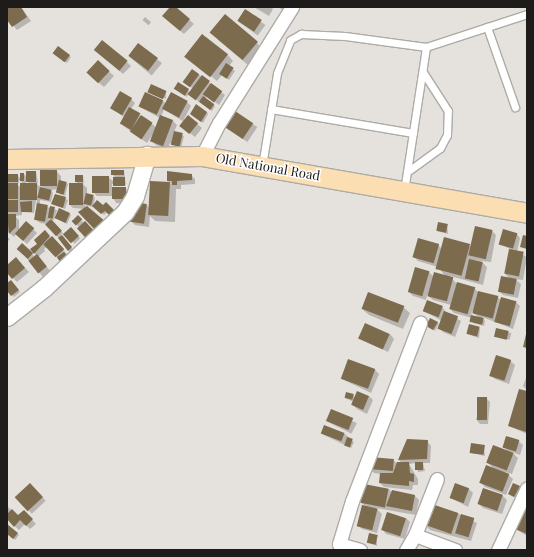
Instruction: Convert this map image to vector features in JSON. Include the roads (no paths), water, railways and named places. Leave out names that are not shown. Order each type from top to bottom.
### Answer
[{"type":"main road","name":"Old National Road","points":[[7,159],[147,155],[202,156],[527,213]]},
{"type":"street","points":[[202,156],[219,123],[292,7]]},
{"type":"street","points":[[7,318],[44,288],[125,212],[135,196],[147,155]]},
{"type":"street","points":[[360,550],[339,544],[352,501],[420,323]]},
{"type":"street","points":[[406,550],[415,535],[437,479]]},
{"type":"street","points":[[498,550],[527,488]]},
{"type":"street","points":[[415,535],[455,550]]},
{"type":"lane","points":[[262,166],[277,73],[290,40],[301,34],[345,36],[426,47],[527,14]]},
{"type":"lane","points":[[487,27],[515,107]]},
{"type":"lane","points":[[404,191],[426,47]]},
{"type":"lane","points":[[407,172],[440,148],[446,135],[448,111],[423,72]]},
{"type":"lane","points":[[271,109],[413,133]]}]
